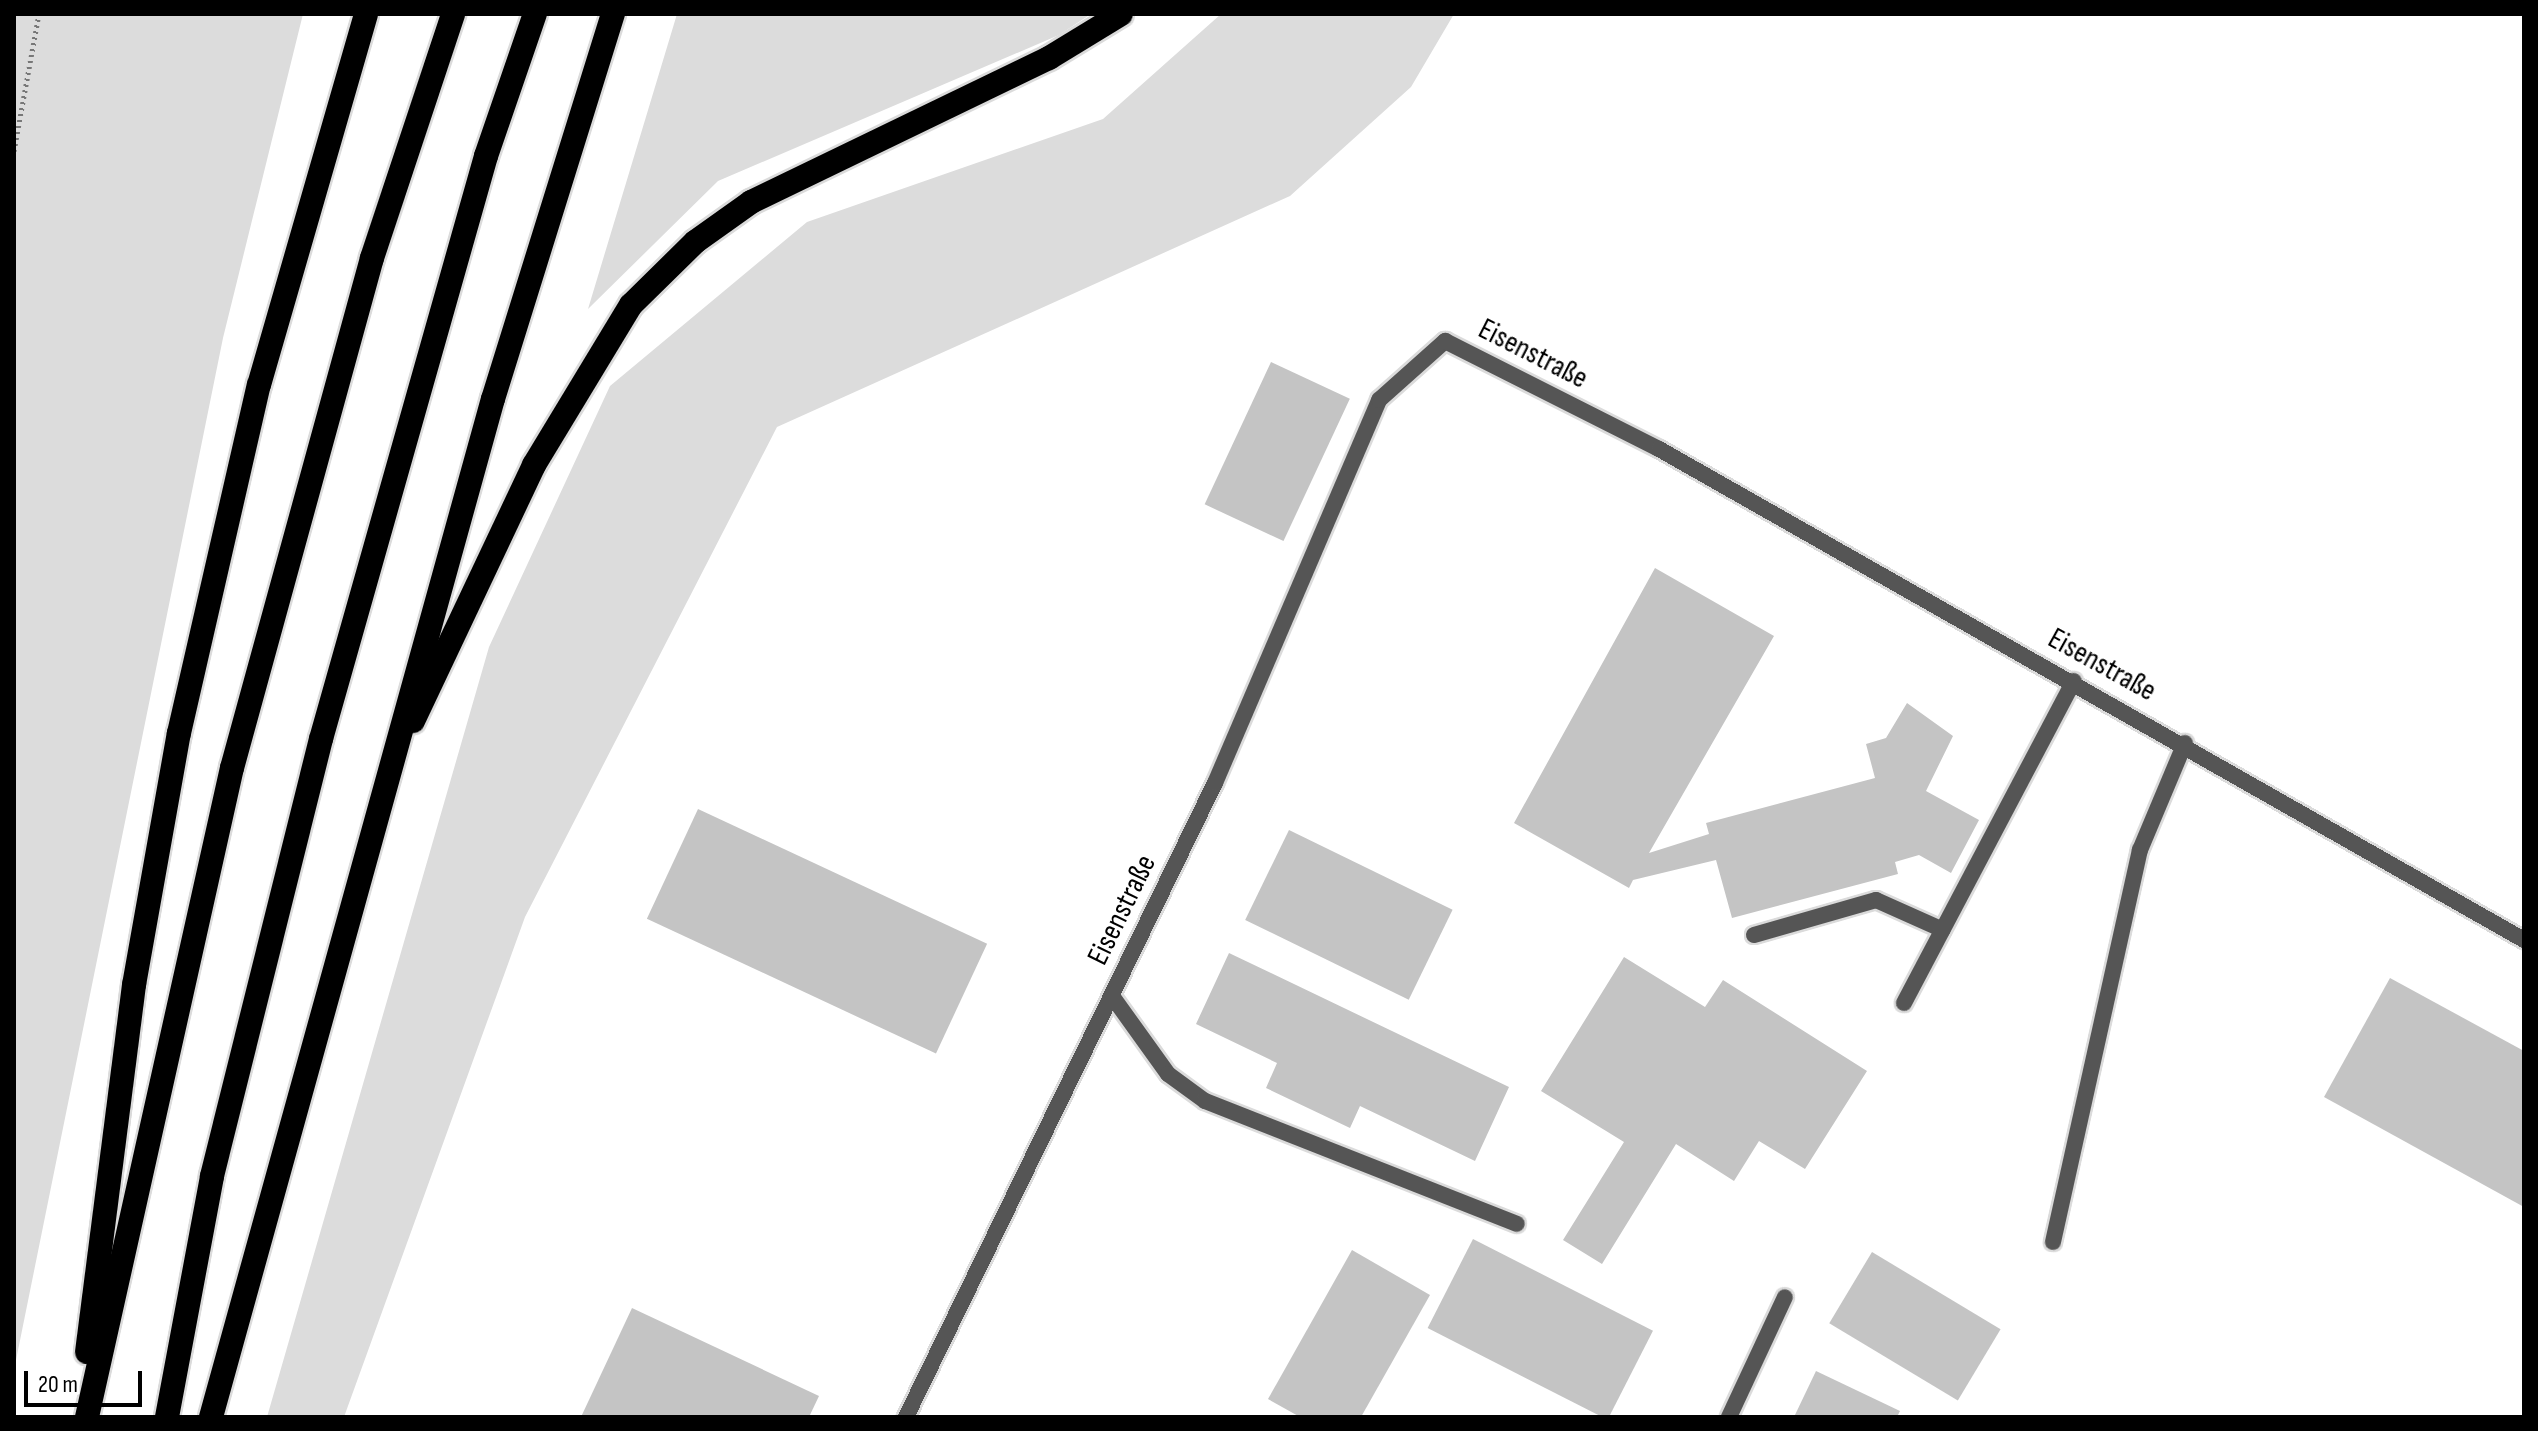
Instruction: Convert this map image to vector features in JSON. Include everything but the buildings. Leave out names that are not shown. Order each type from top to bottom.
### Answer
[{"type":"highway","points":[[79,1417],[134,985],[179,733],[259,385],[366,14]]},
{"type":"highway","points":[[87,1417],[232,768],[372,258],[453,14]]},
{"type":"highway","points":[[167,1417],[212,1176],[321,739],[486,156],[535,14]]},
{"type":"highway","points":[[211,1417],[384,781],[613,14]]},
{"type":"highway","points":[[384,781],[534,465],[631,305],[695,242],[751,202],[1049,58],[1121,14]]},
{"type":"street","name":"Eisenstraße","points":[[906,1417],[1215,783],[1379,400],[1445,341],[1659,449],[2185,743],[2524,940]]},
{"type":"street","points":[[1904,1003],[2074,681]]},
{"type":"street","points":[[2053,1242],[2140,850],[2185,743]]},
{"type":"street","points":[[1754,935],[1876,900],[1943,930]]},
{"type":"street","points":[[1112,996],[1168,1074],[1205,1101],[1517,1224]]},
{"type":"street","points":[[1729,1417],[1785,1297]]},
{"type":"path","points":[[14,151],[39,14]]},
{"type":"shaded area","points":[[14,14],[303,14],[223,338],[14,1370]]},
{"type":"shaded area","points":[[677,14],[1091,14],[1059,35],[718,181],[588,309]]},
{"type":"shaded area","points":[[1221,14],[1454,14],[1411,87],[1290,196],[777,427],[525,917],[344,1417],[267,1417],[489,647],[610,386],[807,222],[1103,119]]}]
